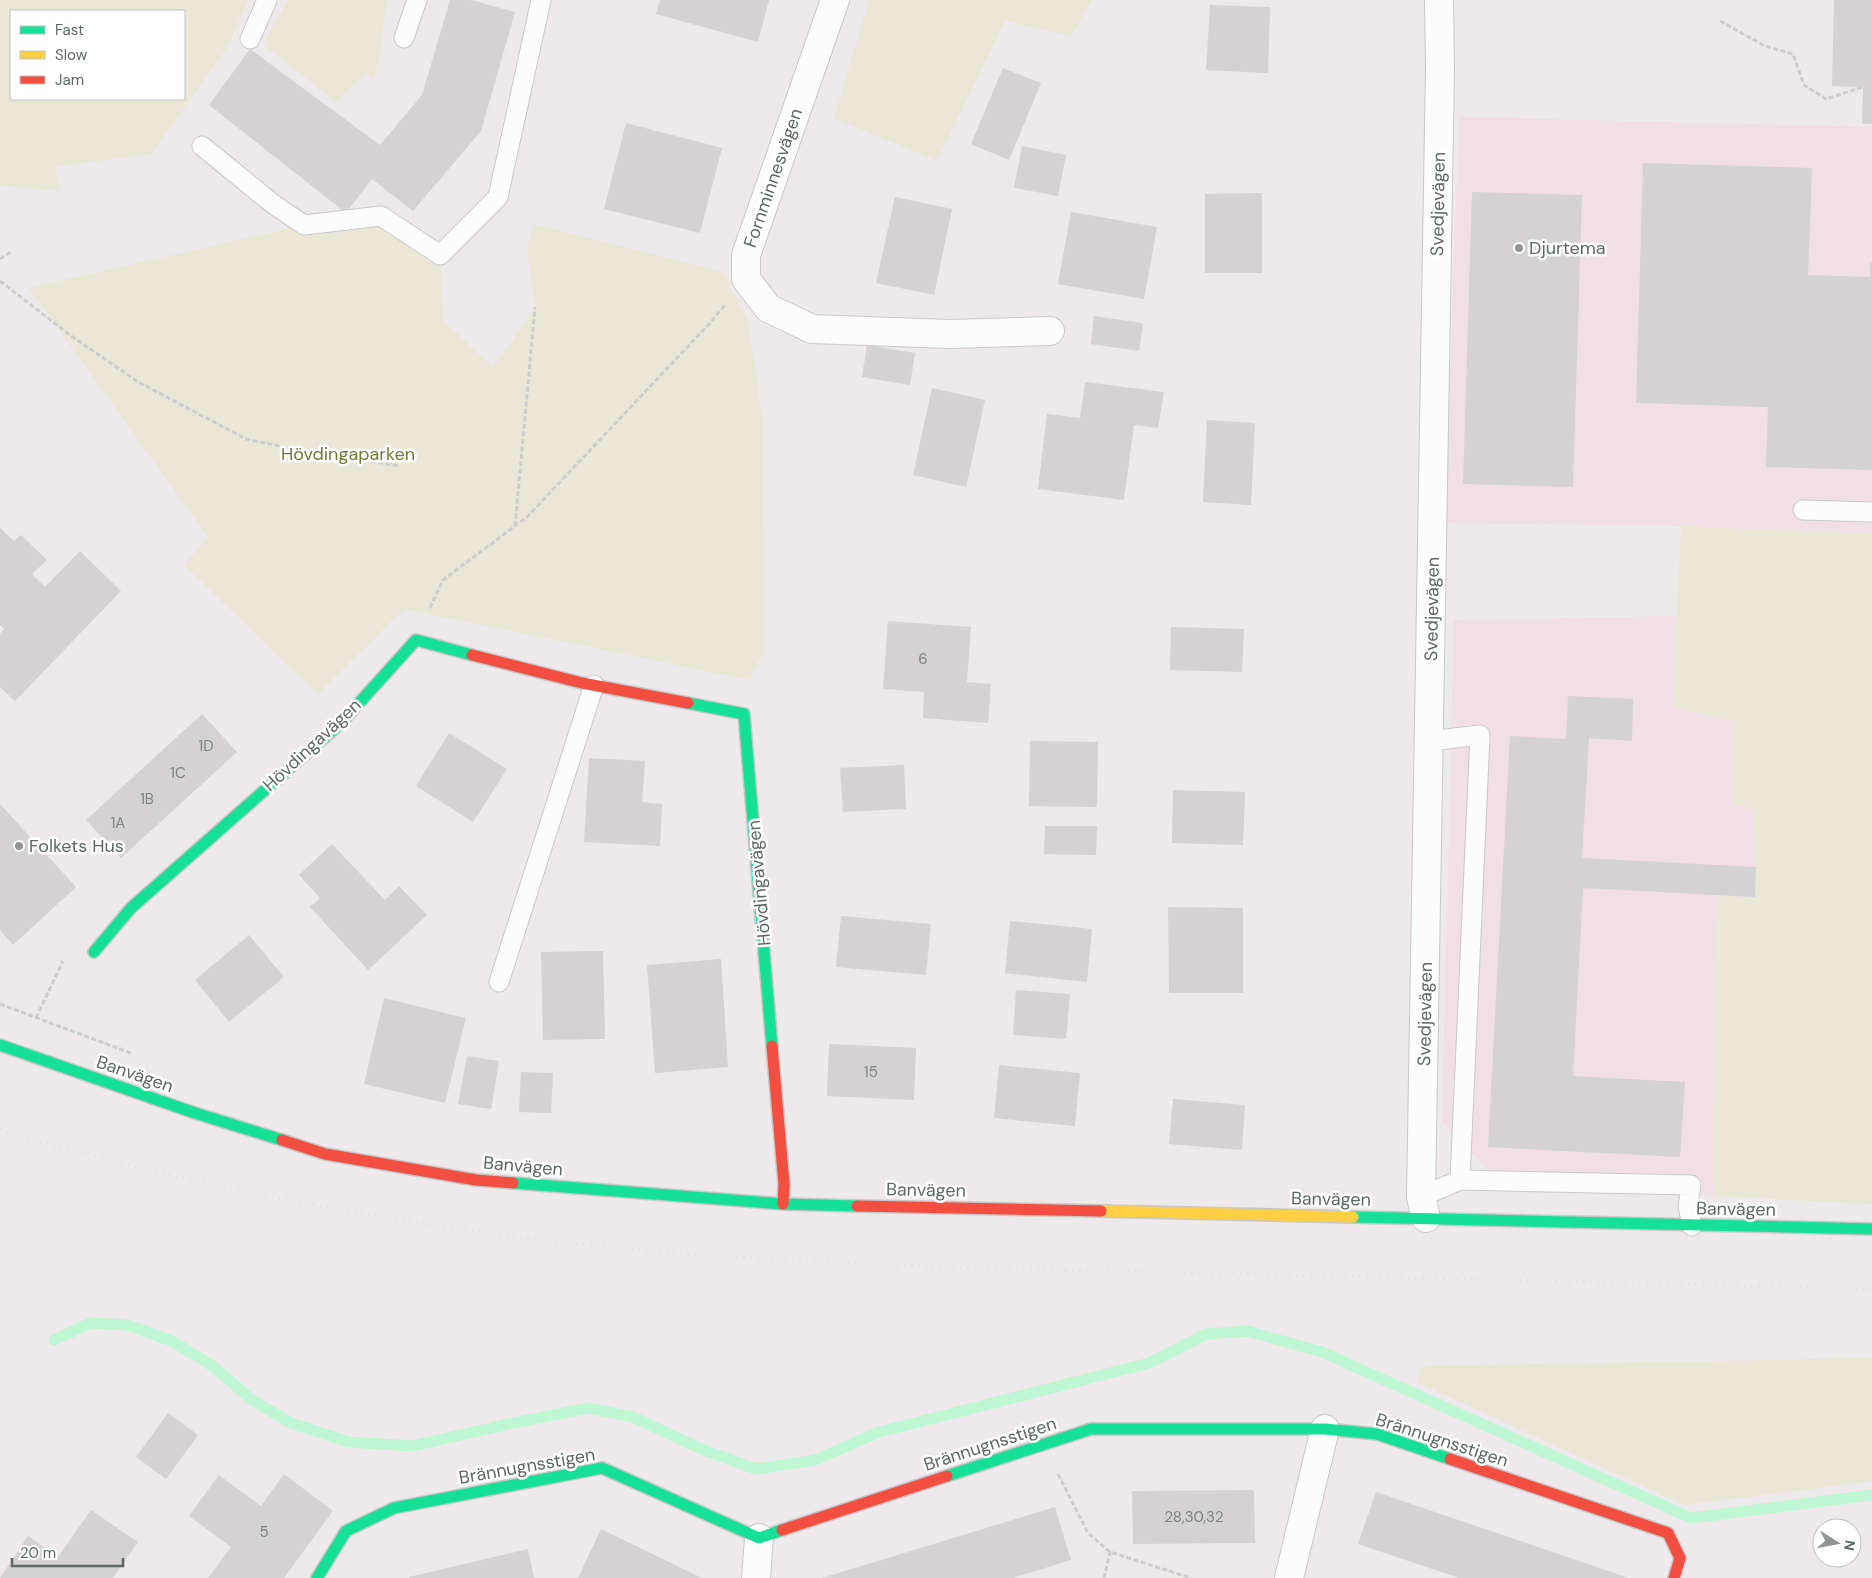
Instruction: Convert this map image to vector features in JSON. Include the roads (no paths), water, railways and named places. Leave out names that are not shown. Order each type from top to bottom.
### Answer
[{"type":"street","name":"Fornminnesvägen","points":[[835,0],[746,255],[746,280],[768,308],[812,329],[950,334],[1050,331]]},
{"type":"street","name":"Svedjevägen","points":[[1424,1208],[1440,0]]},
{"type":"street","name":"Hövdingavägen","points":[[94,952],[131,908],[341,723],[416,640],[594,685],[744,714],[783,1174],[783,1204]]},
{"type":"street","name":"Banvägen","points":[[0,1045],[195,1113],[325,1154],[476,1180],[783,1204],[1424,1208],[1692,1226],[1872,1229]]},
{"type":"street","name":"Brännugnsstigen","points":[[316,1578],[346,1531],[394,1508],[602,1468],[759,1538],[1091,1429],[1325,1429],[1377,1434],[1668,1533],[1680,1558],[1674,1578]]},
{"type":"street","points":[[1290,1578],[1325,1429]]},
{"type":"street","points":[[756,1578],[759,1538]]},
{"type":"lane","points":[[250,39],[267,0]]},
{"type":"lane","points":[[404,38],[417,0]]},
{"type":"lane","points":[[202,146],[273,204],[304,225],[381,216],[440,255],[498,197],[541,0]]},
{"type":"lane","points":[[1803,510],[1872,512]]},
{"type":"lane","points":[[499,982],[594,685]]},
{"type":"lane","points":[[1430,742],[1480,735],[1460,1180]]},
{"type":"lane","points":[[1424,1208],[1460,1180],[1691,1185],[1688,1206],[1692,1226]]},
{"type":"waterway","points":[[54,1340],[90,1323],[128,1325],[172,1341],[214,1367],[252,1400],[291,1423],[349,1442],[412,1446],[588,1408],[633,1417],[701,1449],[756,1469],[815,1460],[879,1432],[1149,1363],[1206,1334],[1247,1331],[1322,1352],[1691,1518],[1872,1495]]},
{"type":"railway","points":[[0,1130],[160,1172],[322,1206],[486,1233],[651,1251],[785,1260],[920,1266],[1872,1289]]},
{"type":"place","name":"Djurtema","points":[[1519,248]]},
{"type":"place","name":"Folkets Hus","points":[[19,846]]},
{"type":"park label","name":"Hövdingaparken","points":[[348,454]]}]
